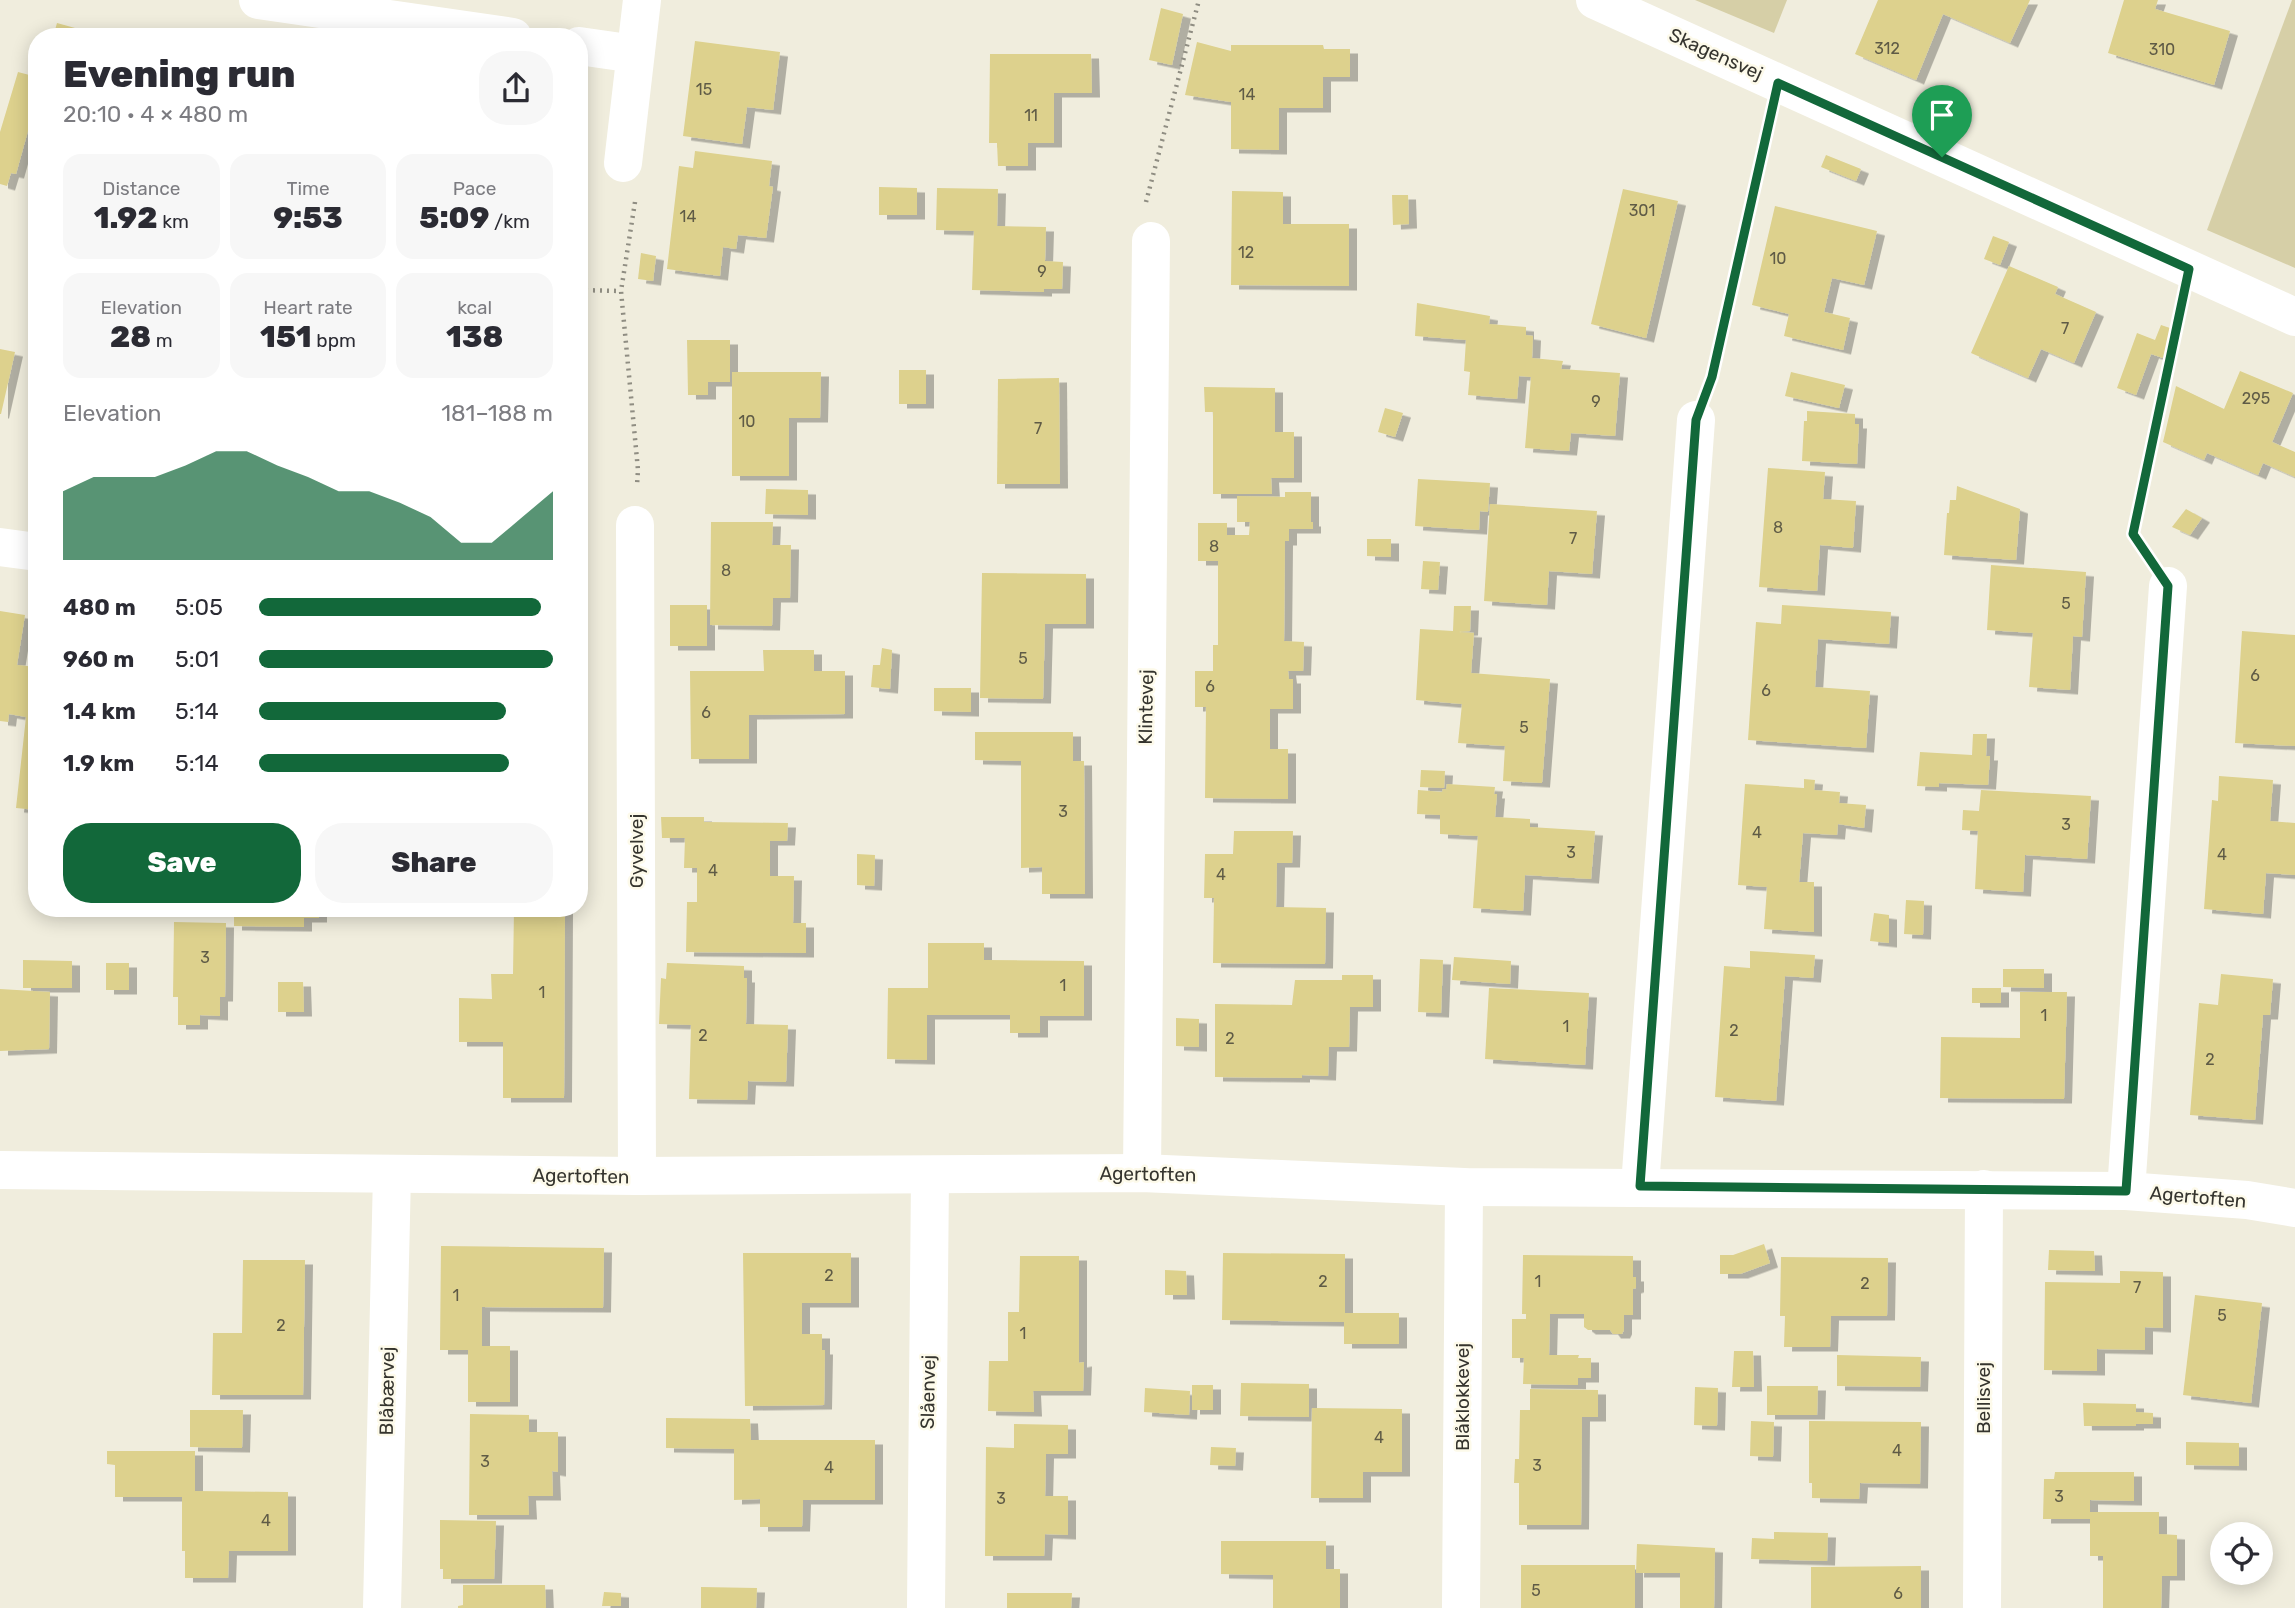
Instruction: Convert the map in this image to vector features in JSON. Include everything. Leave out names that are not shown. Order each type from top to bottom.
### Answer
[{"type":"street","points":[[258,0],[451,28]]},
{"type":"street","points":[[623,163],[642,0]]},
{"type":"street","name":"Skagensvej","points":[[1595,0],[2295,317]]},
{"type":"street","points":[[588,47],[635,54]]},
{"type":"street","name":"Klintevej","points":[[1142,1173],[1151,241]]},
{"type":"street","points":[[1640,1186],[1696,420]]},
{"type":"street","name":"Gyvelvej","points":[[635,525],[637,1176]]},
{"type":"street","points":[[0,547],[28,551]]},
{"type":"street","points":[[2126,1191],[2168,586]]},
{"type":"street","name":"Agertoften","points":[[0,1170],[637,1176],[1142,1173],[1464,1187],[2126,1191],[2247,1200],[2295,1208]]},
{"type":"street","name":"Blåbærvej","points":[[382,1608],[392,1174]]},
{"type":"street","name":"Slåenvej","points":[[926,1608],[930,1175]]},
{"type":"street","name":"Blåklokkevej","points":[[1461,1608],[1464,1187]]},
{"type":"street","name":"Bellisvej","points":[[1982,1608],[1984,1189]]},
{"type":"path","points":[[1151,241],[1146,198],[1199,0]]},
{"type":"path","points":[[1696,420],[1712,377],[1778,83]]},
{"type":"path","points":[[623,163],[639,178],[621,291],[638,470],[635,525]]},
{"type":"path","points":[[2168,586],[2133,534],[2189,269]]},
{"type":"path","points":[[588,290],[621,291]]},
{"type":"shaded area","points":[[1695,0],[1787,0],[1774,33]]},
{"type":"shaded area","points":[[2292,0],[2295,0],[2295,268],[2207,230]]},
{"type":"building","points":[[1878,0],[2030,0],[2010,43],[1943,14],[1916,80],[1855,54]]},
{"type":"building","points":[[2124,0],[2158,0],[2155,9],[2230,31],[2214,85],[2108,53]]},
{"type":"building","points":[[1161,8],[1183,14],[1172,65],[1149,60]]},
{"type":"building","points":[[57,23],[75,28],[56,28]]},
{"type":"building","points":[[695,41],[780,52],[773,110],[747,107],[742,144],[683,136]]},
{"type":"building","points":[[1197,42],[1231,51],[1231,45],[1323,45],[1324,49],[1350,49],[1350,77],[1323,77],[1323,108],[1279,108],[1279,150],[1231,149],[1231,102],[1185,95]]},
{"type":"building","points":[[990,54],[1091,54],[1092,93],[1054,93],[1054,143],[1028,143],[1028,166],[998,166],[997,143],[989,143]]},
{"type":"building","points":[[18,72],[28,75],[28,131],[16,174],[11,173],[7,186],[0,184],[0,132]]},
{"type":"building","points":[[695,151],[772,161],[769,186],[773,187],[766,238],[738,235],[736,249],[723,247],[720,276],[667,269],[679,166],[693,168]]},
{"type":"building","points":[[1826,155],[1861,169],[1856,181],[1821,167]]},
{"type":"building","points":[[879,187],[917,188],[917,215],[879,215]]},
{"type":"building","points":[[937,188],[998,189],[997,226],[1046,227],[1045,261],[1063,262],[1062,289],[1044,289],[1044,292],[972,290],[974,231],[936,230]]},
{"type":"building","points":[[1623,189],[1678,201],[1646,338],[1591,324]]},
{"type":"building","points":[[1232,191],[1283,192],[1283,224],[1349,224],[1349,286],[1231,285]]},
{"type":"building","points":[[1392,195],[1408,195],[1409,224],[1393,225]]},
{"type":"building","points":[[1775,206],[1877,231],[1864,285],[1832,278],[1824,312],[1850,318],[1843,350],[1784,336],[1789,314],[1752,305]]},
{"type":"building","points":[[1993,236],[2009,242],[2000,265],[1984,259]]},
{"type":"building","points":[[641,253],[656,256],[653,281],[638,279]]},
{"type":"building","points":[[2009,266],[2058,287],[2055,294],[2096,312],[2074,363],[2041,349],[2028,378],[1971,353]]},
{"type":"building","points":[[1417,303],[1490,316],[1489,324],[1526,327],[1526,335],[1533,336],[1532,358],[1563,361],[1561,369],[1620,373],[1615,436],[1571,433],[1569,451],[1525,448],[1531,377],[1519,376],[1517,399],[1468,395],[1470,372],[1464,371],[1466,340],[1415,336]]},
{"type":"building","points":[[2161,325],[2170,328],[2163,358],[2151,354],[2136,395],[2117,388],[2137,333],[2155,340]]},
{"type":"building","points":[[687,340],[730,340],[730,382],[708,382],[708,395],[688,395]]},
{"type":"building","points":[[0,349],[15,352],[1,414],[0,414]]},
{"type":"building","points":[[899,370],[926,370],[926,404],[899,404]]},
{"type":"building","points":[[2240,371],[2293,393],[2272,442],[2295,452],[2295,477],[2263,463],[2258,475],[2207,453],[2204,460],[2163,442],[2176,386],[2224,409]]},
{"type":"building","points":[[732,372],[821,372],[820,418],[789,418],[789,476],[732,476]]},
{"type":"building","points":[[1791,372],[1845,385],[1839,408],[1785,396]]},
{"type":"building","points":[[1059,378],[1060,484],[997,484],[998,379]]},
{"type":"building","points":[[1204,387],[1275,388],[1275,432],[1294,432],[1294,478],[1271,478],[1272,494],[1213,494],[1213,412],[1205,412]]},
{"type":"building","points":[[1385,408],[1403,413],[1395,437],[1378,432]]},
{"type":"building","points":[[1807,411],[1855,414],[1855,424],[1859,424],[1857,464],[1802,461]]},
{"type":"building","points":[[1768,468],[1825,472],[1823,499],[1856,501],[1853,548],[1820,545],[1817,591],[1759,587]]},
{"type":"building","points":[[1418,479],[1490,483],[1488,512],[1480,511],[1479,530],[1415,526]]},
{"type":"building","points":[[1957,486],[2020,509],[2016,560],[1944,555],[1947,513],[1950,500],[1956,500]]},
{"type":"building","points":[[766,489],[808,490],[808,515],[765,514]]},
{"type":"building","points":[[1285,492],[1311,492],[1313,522],[1313,529],[1289,529],[1289,541],[1285,541],[1284,641],[1304,642],[1303,671],[1288,671],[1289,679],[1293,679],[1293,709],[1270,709],[1270,749],[1288,749],[1288,799],[1205,798],[1206,707],[1195,707],[1195,671],[1213,671],[1213,645],[1218,645],[1218,561],[1198,561],[1198,523],[1227,523],[1227,535],[1249,535],[1250,522],[1237,522],[1237,496],[1285,497]]},
{"type":"building","points":[[1490,504],[1597,511],[1592,574],[1549,571],[1547,605],[1484,601]]},
{"type":"building","points":[[2186,509],[2202,518],[2190,535],[2172,527]]},
{"type":"building","points":[[711,522],[773,522],[772,545],[791,545],[790,598],[773,598],[772,626],[710,625]]},
{"type":"building","points":[[1367,539],[1391,539],[1391,557],[1367,556]]},
{"type":"building","points":[[1423,561],[1440,562],[1438,590],[1421,589]]},
{"type":"building","points":[[1991,565],[2086,572],[2082,637],[2073,636],[2070,690],[2029,687],[2033,633],[1987,630]]},
{"type":"building","points":[[982,573],[1086,574],[1086,624],[1045,624],[1043,699],[980,698]]},
{"type":"building","points":[[670,605],[707,605],[707,646],[670,646]]},
{"type":"building","points":[[1782,605],[1891,612],[1889,644],[1818,639],[1815,687],[1870,691],[1866,748],[1748,740],[1756,622],[1781,624]]},
{"type":"building","points":[[1454,606],[1471,606],[1470,631],[1459,632],[1474,633],[1471,673],[1550,679],[1542,783],[1503,781],[1505,746],[1458,743],[1462,704],[1416,700],[1420,629],[1453,631]]},
{"type":"building","points":[[0,611],[25,615],[17,665],[28,666],[28,809],[16,808],[26,717],[9,714],[8,722],[0,721]]},
{"type":"building","points":[[2242,631],[2295,635],[2295,746],[2235,743]]},
{"type":"building","points":[[882,648],[892,650],[890,689],[871,687],[873,665],[880,665]]},
{"type":"building","points":[[763,650],[814,650],[814,671],[845,671],[845,714],[749,715],[749,759],[691,759],[690,671],[764,671]]},
{"type":"building","points":[[934,688],[971,688],[971,712],[934,711]]},
{"type":"building","points":[[975,732],[1073,732],[1073,761],[1084,761],[1085,894],[1042,894],[1042,867],[1021,868],[1021,761],[975,760]]},
{"type":"building","points":[[1973,734],[1987,734],[1986,756],[1990,756],[1988,785],[1939,783],[1939,787],[1917,786],[1920,752],[1972,755]]},
{"type":"building","points":[[1421,770],[1445,771],[1444,788],[1420,787]]},
{"type":"building","points":[[2219,776],[2273,780],[2270,821],[2295,823],[2295,875],[2266,873],[2263,914],[2204,909],[2212,800],[2218,801]]},
{"type":"building","points":[[1804,779],[1815,780],[1814,790],[1840,792],[1839,803],[1866,805],[1864,828],[1838,824],[1837,835],[1803,833],[1799,882],[1814,882],[1814,932],[1764,929],[1767,887],[1738,885],[1745,784],[1804,788]]},
{"type":"building","points":[[1447,784],[1495,787],[1495,817],[1530,819],[1530,827],[1595,831],[1591,879],[1525,875],[1523,911],[1473,908],[1478,836],[1440,834],[1440,815],[1417,814],[1418,790],[1451,790],[1446,789]]},
{"type":"building","points":[[1981,790],[2091,796],[2087,859],[2025,855],[2023,892],[1975,889],[1978,831],[1962,830],[1963,810],[1979,811]]},
{"type":"building","points":[[661,817],[704,817],[704,822],[788,823],[787,841],[770,841],[770,876],[794,876],[793,923],[806,923],[806,953],[686,952],[687,902],[697,902],[697,868],[684,868],[685,838],[662,838]]},
{"type":"building","points":[[1234,831],[1293,831],[1292,863],[1277,863],[1276,907],[1326,908],[1325,964],[1213,963],[1214,898],[1204,898],[1205,854],[1233,854]]},
{"type":"building","points":[[857,854],[875,855],[874,886],[857,885]]},
{"type":"building","points":[[1906,900],[1924,901],[1923,935],[1904,934]]},
{"type":"building","points":[[1874,913],[1889,915],[1889,943],[1870,941]]},
{"type":"building","points":[[234,917],[319,917],[304,918],[304,927],[234,926]]},
{"type":"building","points":[[514,917],[565,917],[564,1098],[503,1098],[503,1042],[459,1042],[459,998],[492,999],[491,974],[513,974]]},
{"type":"building","points":[[174,922],[226,923],[225,997],[220,997],[220,1016],[200,1015],[200,1025],[178,1025],[178,997],[173,997]]},
{"type":"building","points":[[928,943],[984,943],[984,960],[1084,961],[1084,1016],[1040,1016],[1040,1033],[1010,1033],[1010,1015],[927,1015],[927,1060],[887,1059],[888,988],[928,988]]},
{"type":"building","points":[[1750,951],[1815,955],[1813,978],[1785,976],[1776,1101],[1715,1097],[1724,966],[1750,968]]},
{"type":"building","points":[[1454,957],[1511,961],[1510,984],[1452,980]]},
{"type":"building","points":[[1420,959],[1443,960],[1441,1013],[1418,1012]]},
{"type":"building","points":[[23,960],[72,961],[72,988],[23,988]]},
{"type":"building","points":[[106,963],[129,963],[129,990],[106,990]]},
{"type":"building","points":[[667,963],[744,966],[744,978],[747,978],[746,1024],[788,1025],[786,1082],[748,1081],[747,1100],[689,1099],[691,1025],[659,1024],[661,978],[666,979]]},
{"type":"building","points":[[2003,969],[2044,969],[2044,988],[2003,987]]},
{"type":"building","points":[[2221,974],[2273,979],[2270,1015],[2263,1015],[2255,1120],[2190,1115],[2199,1003],[2218,1005]]},
{"type":"building","points":[[1342,975],[1373,975],[1373,1007],[1350,1007],[1349,1047],[1329,1047],[1328,1076],[1215,1077],[1215,1004],[1292,1005],[1295,980],[1342,980]]},
{"type":"building","points":[[278,982],[303,982],[304,1012],[278,1012]]},
{"type":"building","points":[[1489,988],[1589,993],[1585,1065],[1485,1059]]},
{"type":"building","points":[[1972,988],[2001,988],[2001,1003],[1972,1003]]},
{"type":"building","points":[[0,989],[50,992],[49,1049],[0,1051]]},
{"type":"building","points":[[2020,992],[2067,992],[2064,1099],[1940,1098],[1941,1037],[2020,1038]]},
{"type":"building","points":[[1176,1018],[1199,1019],[1199,1047],[1176,1046]]},
{"type":"building","points":[[1764,1244],[1770,1263],[1740,1274],[1720,1274],[1720,1255],[1733,1255]]},
{"type":"building","points":[[441,1246],[604,1248],[603,1308],[482,1307],[482,1346],[510,1346],[510,1402],[468,1402],[468,1350],[440,1350]]},
{"type":"building","points":[[2049,1250],[2094,1251],[2095,1271],[2048,1270]]},
{"type":"building","points":[[743,1253],[851,1253],[851,1303],[802,1303],[802,1334],[822,1334],[822,1350],[825,1350],[824,1405],[745,1406]]},
{"type":"building","points":[[1223,1253],[1345,1254],[1345,1313],[1399,1313],[1399,1344],[1344,1344],[1344,1322],[1222,1320]]},
{"type":"building","points":[[1523,1255],[1633,1256],[1636,1288],[1633,1289],[1633,1315],[1624,1315],[1622,1334],[1613,1334],[1610,1330],[1588,1330],[1584,1327],[1584,1314],[1550,1314],[1549,1355],[1579,1355],[1578,1358],[1591,1358],[1591,1378],[1578,1378],[1578,1385],[1523,1384],[1524,1358],[1512,1358],[1512,1319],[1526,1319],[1526,1314],[1522,1314]]},
{"type":"building","points":[[1020,1256],[1079,1256],[1079,1363],[1084,1362],[1083,1391],[1033,1391],[1034,1412],[988,1411],[989,1361],[1008,1361],[1008,1312],[1019,1312]]},
{"type":"building","points":[[1781,1257],[1888,1258],[1887,1316],[1831,1316],[1830,1347],[1784,1347],[1785,1316],[1780,1316]]},
{"type":"building","points":[[243,1260],[305,1260],[303,1395],[212,1395],[213,1333],[242,1333]]},
{"type":"building","points":[[1165,1270],[1186,1271],[1187,1295],[1165,1295]]},
{"type":"building","points":[[2120,1271],[2163,1272],[2163,1328],[2145,1327],[2145,1350],[2097,1349],[2097,1371],[2044,1370],[2045,1282],[2120,1283]]},
{"type":"building","points":[[2195,1295],[2262,1303],[2251,1403],[2183,1395]]},
{"type":"building","points":[[1734,1351],[1753,1351],[1754,1387],[1732,1387]]},
{"type":"building","points":[[1837,1355],[1921,1357],[1920,1387],[1837,1386]]},
{"type":"building","points":[[1241,1383],[1309,1384],[1309,1417],[1240,1416]]},
{"type":"building","points":[[1192,1385],[1213,1385],[1213,1410],[1192,1410]]},
{"type":"building","points":[[1767,1386],[1818,1386],[1817,1415],[1767,1415]]},
{"type":"building","points":[[1695,1387],[1718,1388],[1717,1426],[1694,1425]]},
{"type":"building","points":[[1145,1388],[1190,1391],[1189,1415],[1144,1412]]},
{"type":"building","points":[[1530,1389],[1598,1390],[1598,1417],[1582,1417],[1581,1525],[1519,1525],[1519,1483],[1514,1483],[1515,1459],[1519,1459],[1520,1410],[1530,1410]]},
{"type":"building","points":[[2083,1403],[2136,1404],[2136,1412],[2153,1413],[2153,1424],[2084,1426]]},
{"type":"building","points":[[1312,1408],[1402,1409],[1402,1472],[1363,1472],[1363,1498],[1311,1498]]},
{"type":"building","points":[[190,1410],[243,1410],[242,1448],[190,1447]]},
{"type":"building","points":[[470,1414],[529,1415],[529,1432],[558,1432],[558,1472],[552,1471],[553,1496],[528,1496],[529,1515],[469,1515]]},
{"type":"building","points":[[666,1418],[750,1419],[751,1440],[875,1440],[875,1500],[803,1500],[802,1527],[760,1527],[760,1499],[734,1500],[734,1449],[666,1448]]},
{"type":"building","points":[[1751,1421],[1774,1422],[1773,1457],[1750,1456]]},
{"type":"building","points":[[1809,1421],[1921,1422],[1920,1484],[1860,1483],[1859,1499],[1812,1498],[1812,1483],[1809,1483]]},
{"type":"building","points":[[1014,1424],[1068,1425],[1068,1454],[1046,1454],[1045,1496],[1068,1496],[1068,1535],[1045,1534],[1044,1556],[985,1556],[986,1447],[1014,1448]]},
{"type":"building","points":[[2186,1442],[2239,1443],[2239,1466],[2186,1465]]},
{"type":"building","points":[[1211,1447],[1236,1448],[1235,1466],[1210,1465]]},
{"type":"building","points":[[107,1451],[195,1451],[195,1491],[288,1492],[288,1551],[229,1551],[228,1578],[185,1578],[182,1497],[115,1497],[115,1465],[107,1464]]},
{"type":"building","points":[[2055,1472],[2134,1472],[2134,1501],[2090,1500],[2090,1512],[2159,1512],[2159,1534],[2177,1535],[2177,1576],[2162,1576],[2161,1608],[2103,1608],[2103,1556],[2090,1556],[2090,1519],[2043,1519],[2044,1479],[2054,1479]]},
{"type":"building","points":[[440,1520],[496,1521],[494,1579],[443,1579],[443,1569],[440,1569]]},
{"type":"building","points":[[1774,1532],[1828,1533],[1827,1561],[1751,1559],[1752,1538],[1774,1539]]},
{"type":"building","points":[[1221,1541],[1326,1541],[1326,1569],[1340,1569],[1340,1608],[1273,1608],[1273,1575],[1221,1574]]},
{"type":"building","points":[[1637,1544],[1715,1548],[1714,1608],[1680,1608],[1680,1573],[1636,1573]]},
{"type":"building","points":[[1521,1565],[1635,1565],[1635,1608],[1521,1608]]},
{"type":"building","points":[[1921,1566],[1921,1608],[1811,1608],[1811,1567]]},
{"type":"building","points":[[463,1585],[545,1585],[546,1608],[458,1608],[463,1605]]},
{"type":"building","points":[[701,1587],[757,1588],[756,1608],[701,1608]]},
{"type":"building","points":[[604,1592],[621,1593],[621,1606],[602,1606]]},
{"type":"building","points":[[1007,1593],[1072,1593],[1071,1608],[1007,1608]]},
{"type":"route","points":[[1778,83],[1942,157],[2189,269],[2133,534],[2168,586],[2126,1191],[1640,1186],[1696,420],[1712,377],[1778,83]]}]
